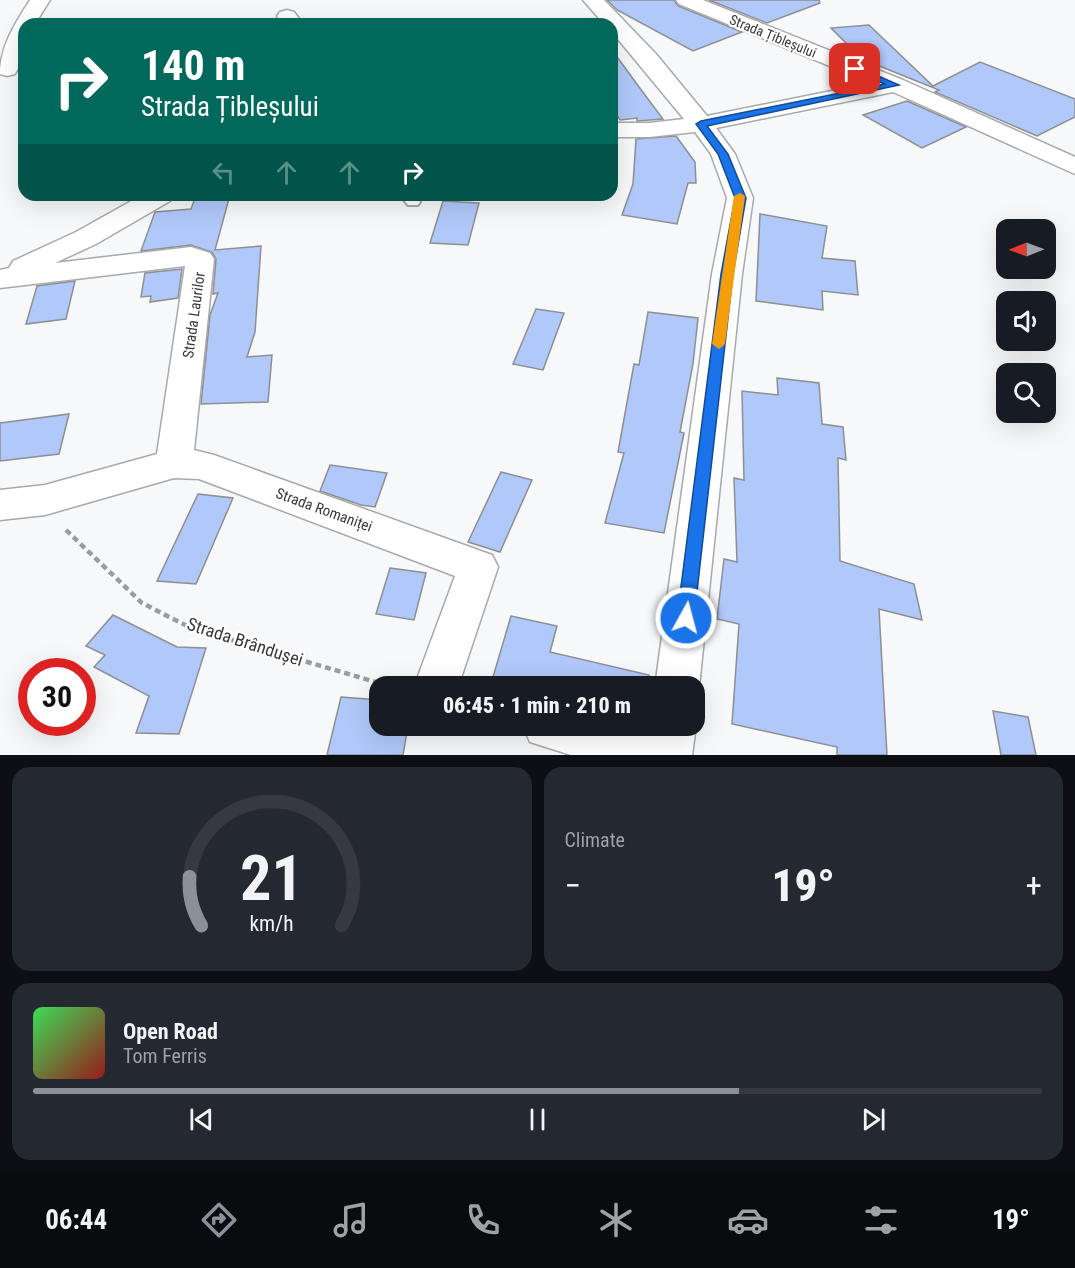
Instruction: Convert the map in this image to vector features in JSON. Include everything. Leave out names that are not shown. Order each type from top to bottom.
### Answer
[{"type":"street","points":[[29,18],[39,0]]},
{"type":"street","points":[[593,0],[610,18]]},
{"type":"street","name":"Strada Țibleșului","points":[[686,0],[895,85],[1075,166]]},
{"type":"street","points":[[618,27],[648,59],[723,154],[741,198],[727,274],[678,676]]},
{"type":"street","points":[[18,42],[7,69],[18,67]]},
{"type":"street","points":[[618,130],[649,130],[701,124],[895,85]]},
{"type":"street","points":[[0,278],[86,237],[150,201]]},
{"type":"street","name":"Strada Laurilor","points":[[0,278],[191,256],[200,259],[174,464]]},
{"type":"street","name":"Strada Romaniței","points":[[45,500],[174,464],[201,465],[478,567],[440,676]]},
{"type":"street","points":[[0,506],[45,500]]},
{"type":"street","points":[[588,736],[668,755],[671,736]]},
{"type":"path","name":"Strada Brândușei","points":[[45,500],[69,534],[142,603],[191,628],[369,680]]},
{"type":"building","points":[[607,0],[674,0],[678,6],[742,32],[693,51],[617,10]]},
{"type":"building","points":[[709,0],[819,0],[820,3],[767,23]]},
{"type":"building","points":[[869,25],[933,86],[980,62],[1075,99],[1075,117],[1037,136],[935,92],[939,90],[862,59],[831,28]]},
{"type":"building","points":[[618,58],[663,119],[620,120],[618,117]]},
{"type":"building","points":[[907,101],[966,127],[922,148],[863,115]]},
{"type":"building","points":[[676,136],[695,162],[696,183],[688,183],[677,224],[622,215],[633,184],[636,139]]},
{"type":"building","points":[[194,201],[228,201],[215,250],[261,246],[255,332],[247,357],[272,355],[268,402],[201,404],[210,315],[218,293],[213,294],[216,259],[212,252],[191,245],[141,251],[155,212],[191,209]]},
{"type":"building","points":[[443,201],[479,203],[468,245],[430,243]]},
{"type":"building","points":[[760,214],[827,226],[822,258],[855,261],[858,295],[822,291],[823,310],[756,301]]},
{"type":"building","points":[[182,269],[178,298],[150,302],[151,296],[141,297],[145,273]]},
{"type":"building","points":[[75,281],[66,319],[26,324],[37,286]]},
{"type":"building","points":[[536,309],[564,313],[543,370],[513,364]]},
{"type":"building","points":[[648,312],[698,318],[693,364],[680,432],[684,433],[664,533],[605,523],[624,453],[618,452],[634,364],[639,365]]},
{"type":"building","points":[[777,378],[819,383],[822,424],[843,427],[846,460],[838,458],[840,561],[914,584],[922,620],[879,609],[887,755],[837,755],[837,747],[732,724],[739,624],[717,619],[724,559],[737,562],[734,478],[744,480],[742,391],[778,395]]},
{"type":"building","points":[[69,414],[59,454],[0,461],[0,423]]},
{"type":"building","points":[[330,465],[387,473],[375,507],[361,505],[320,491]]},
{"type":"building","points":[[501,472],[532,480],[500,552],[468,542]]},
{"type":"building","points":[[198,494],[233,498],[196,584],[157,581]]},
{"type":"building","points":[[390,568],[426,573],[414,620],[376,614]]},
{"type":"building","points":[[113,615],[177,647],[206,648],[179,734],[136,733],[149,696],[96,668],[96,665],[105,655],[86,646]]},
{"type":"building","points":[[511,616],[557,626],[550,652],[649,675],[649,676],[493,676]]},
{"type":"building","points":[[341,697],[369,699],[369,736],[406,736],[403,755],[327,755]]},
{"type":"building","points":[[993,711],[1028,717],[1036,755],[1001,755]]},
{"type":"slow traffic","points":[[719,344],[727,274],[740,196]]},
{"type":"route","points":[[686,618],[727,274],[741,198],[723,154],[701,124],[895,85],[855,69]]}]
